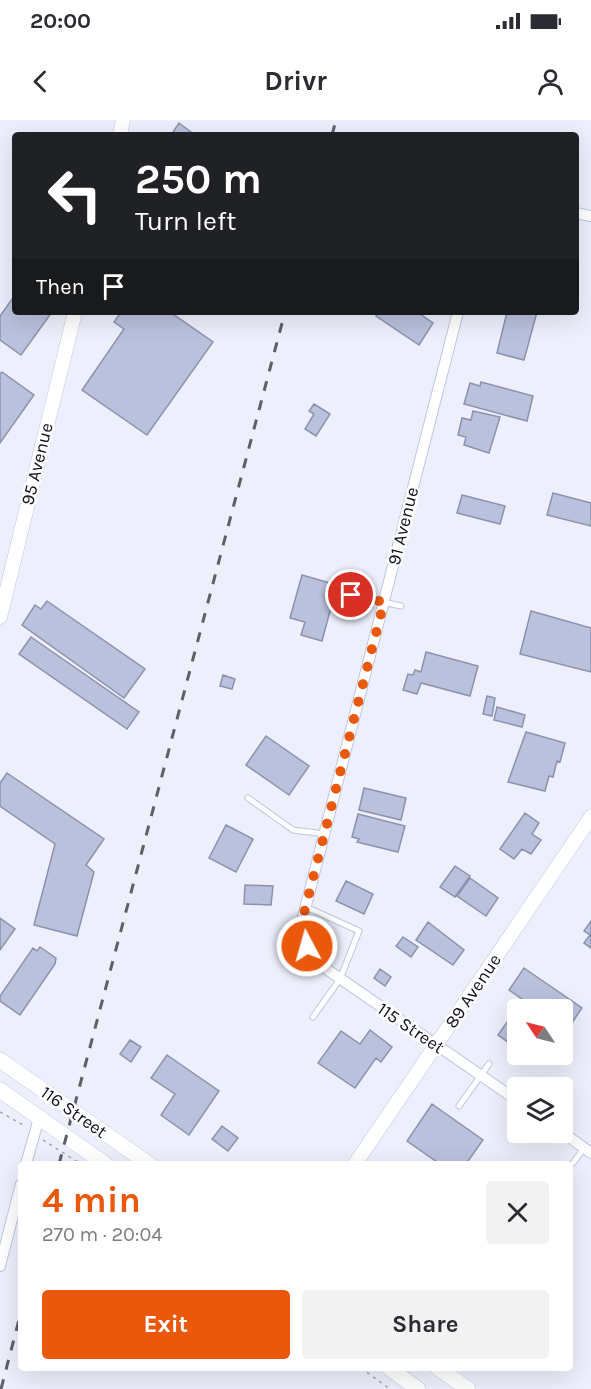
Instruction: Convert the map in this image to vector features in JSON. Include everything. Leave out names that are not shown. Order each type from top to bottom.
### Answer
[{"type":"main road","name":"116 Street","points":[[0,1060],[144,1161]]},
{"type":"main road","name":"116 Street","points":[[0,1090],[101,1161]]},
{"type":"main road","points":[[393,1371],[418,1389]]},
{"type":"main road","points":[[442,1371],[468,1389]]},
{"type":"street","name":"95 Avenue","points":[[0,617],[74,315]]},
{"type":"street","name":"91 Avenue","points":[[309,949],[302,921],[457,315]]},
{"type":"street","name":"89 Avenue","points":[[357,1161],[591,817]]},
{"type":"street","name":"115 Street","points":[[309,949],[322,966],[507,1094]]},
{"type":"street","points":[[27,1161],[39,1118]]},
{"type":"street","points":[[573,1140],[588,1150]]},
{"type":"street","points":[[0,1266],[18,1196]]},
{"type":"lane","points":[[351,595],[401,606]]},
{"type":"lane","points":[[248,798],[293,830],[325,834]]},
{"type":"lane","points":[[306,907],[359,931],[340,979],[313,1017]]},
{"type":"lane","points":[[459,1106],[489,1064]]},
{"type":"lane","points":[[573,1163],[588,1150]]},
{"type":"path","points":[[365,1371],[390,1389]]},
{"type":"building","points":[[179,123],[191,132],[173,132]]},
{"type":"building","points":[[12,299],[12,315],[50,315],[21,355],[0,340],[0,316]]},
{"type":"building","points":[[119,315],[174,315],[213,342],[147,435],[82,390],[124,329],[114,322]]},
{"type":"building","points":[[421,315],[433,323],[419,345],[376,316]]},
{"type":"building","points":[[506,315],[536,315],[524,360],[497,353]]},
{"type":"building","points":[[2,372],[34,395],[0,443],[0,374]]},
{"type":"building","points":[[481,382],[533,396],[527,421],[464,404],[470,383],[480,386]]},
{"type":"building","points":[[314,404],[330,414],[316,436],[305,429],[314,414],[309,411]]},
{"type":"building","points":[[473,411],[500,417],[489,453],[464,445],[466,437],[458,435],[462,418],[471,420]]},
{"type":"building","points":[[553,493],[591,503],[591,526],[547,515]]},
{"type":"building","points":[[462,495],[505,506],[500,524],[457,513]]},
{"type":"building","points":[[302,575],[337,585],[322,641],[301,635],[305,622],[290,618]]},
{"type":"building","points":[[47,601],[145,669],[124,698],[22,625],[35,605],[41,609]]},
{"type":"building","points":[[531,611],[591,628],[591,672],[520,654]]},
{"type":"building","points":[[31,637],[139,712],[127,729],[19,654]]},
{"type":"building","points":[[426,652],[478,666],[470,696],[421,683],[417,694],[403,690],[408,674],[413,675],[415,670],[421,672]]},
{"type":"building","points":[[223,675],[235,679],[232,689],[220,686]]},
{"type":"building","points":[[487,696],[495,698],[492,716],[483,714]]},
{"type":"building","points":[[497,707],[525,715],[522,727],[494,720]]},
{"type":"building","points":[[526,732],[565,743],[560,762],[557,761],[553,777],[549,776],[545,791],[508,782]]},
{"type":"building","points":[[266,736],[309,766],[289,795],[246,765]]},
{"type":"building","points":[[7,773],[104,839],[86,865],[94,872],[77,936],[34,925],[55,844],[0,806],[0,783]]},
{"type":"building","points":[[364,788],[406,798],[401,820],[359,810]]},
{"type":"building","points":[[525,813],[539,823],[532,834],[541,840],[531,854],[522,849],[514,859],[500,849]]},
{"type":"building","points":[[358,814],[405,826],[398,852],[357,842],[359,839],[352,837]]},
{"type":"building","points":[[226,825],[253,839],[236,872],[209,858]]},
{"type":"building","points":[[455,866],[470,876],[455,897],[440,887]]},
{"type":"building","points":[[470,878],[498,898],[486,916],[457,896]]},
{"type":"building","points":[[346,881],[373,894],[364,914],[336,901]]},
{"type":"building","points":[[245,885],[273,886],[271,905],[244,904]]},
{"type":"building","points":[[0,918],[15,929],[0,950]]},
{"type":"building","points":[[591,921],[591,948],[584,943],[590,935],[584,931]]},
{"type":"building","points":[[428,922],[464,950],[453,965],[416,940]]},
{"type":"building","points":[[403,937],[418,947],[411,957],[396,946]]},
{"type":"building","points":[[40,947],[56,958],[55,964],[20,1015],[0,1001],[0,996],[33,948],[37,951]]},
{"type":"building","points":[[524,968],[569,999],[522,999],[509,990]]},
{"type":"building","points":[[380,969],[391,977],[385,986],[374,978]]},
{"type":"building","points":[[573,1002],[582,1008],[573,1021]]},
{"type":"building","points":[[507,1022],[507,1041],[498,1035]]},
{"type":"building","points":[[370,1030],[392,1047],[381,1062],[376,1058],[355,1088],[318,1063],[341,1031],[360,1044]]},
{"type":"building","points":[[130,1040],[141,1047],[131,1062],[120,1054]]},
{"type":"building","points":[[167,1055],[219,1091],[189,1135],[161,1115],[175,1094],[151,1078]]},
{"type":"building","points":[[432,1104],[483,1140],[468,1161],[436,1161],[407,1141]]},
{"type":"building","points":[[222,1126],[238,1138],[228,1151],[212,1139]]},
{"type":"railway","points":[[333,132],[336,120]]},
{"type":"railway","points":[[60,1161],[284,315]]},
{"type":"railway","points":[[1,1389],[18,1324]]},
{"type":"route","points":[[307,946],[302,921],[384,602],[351,595]]}]
